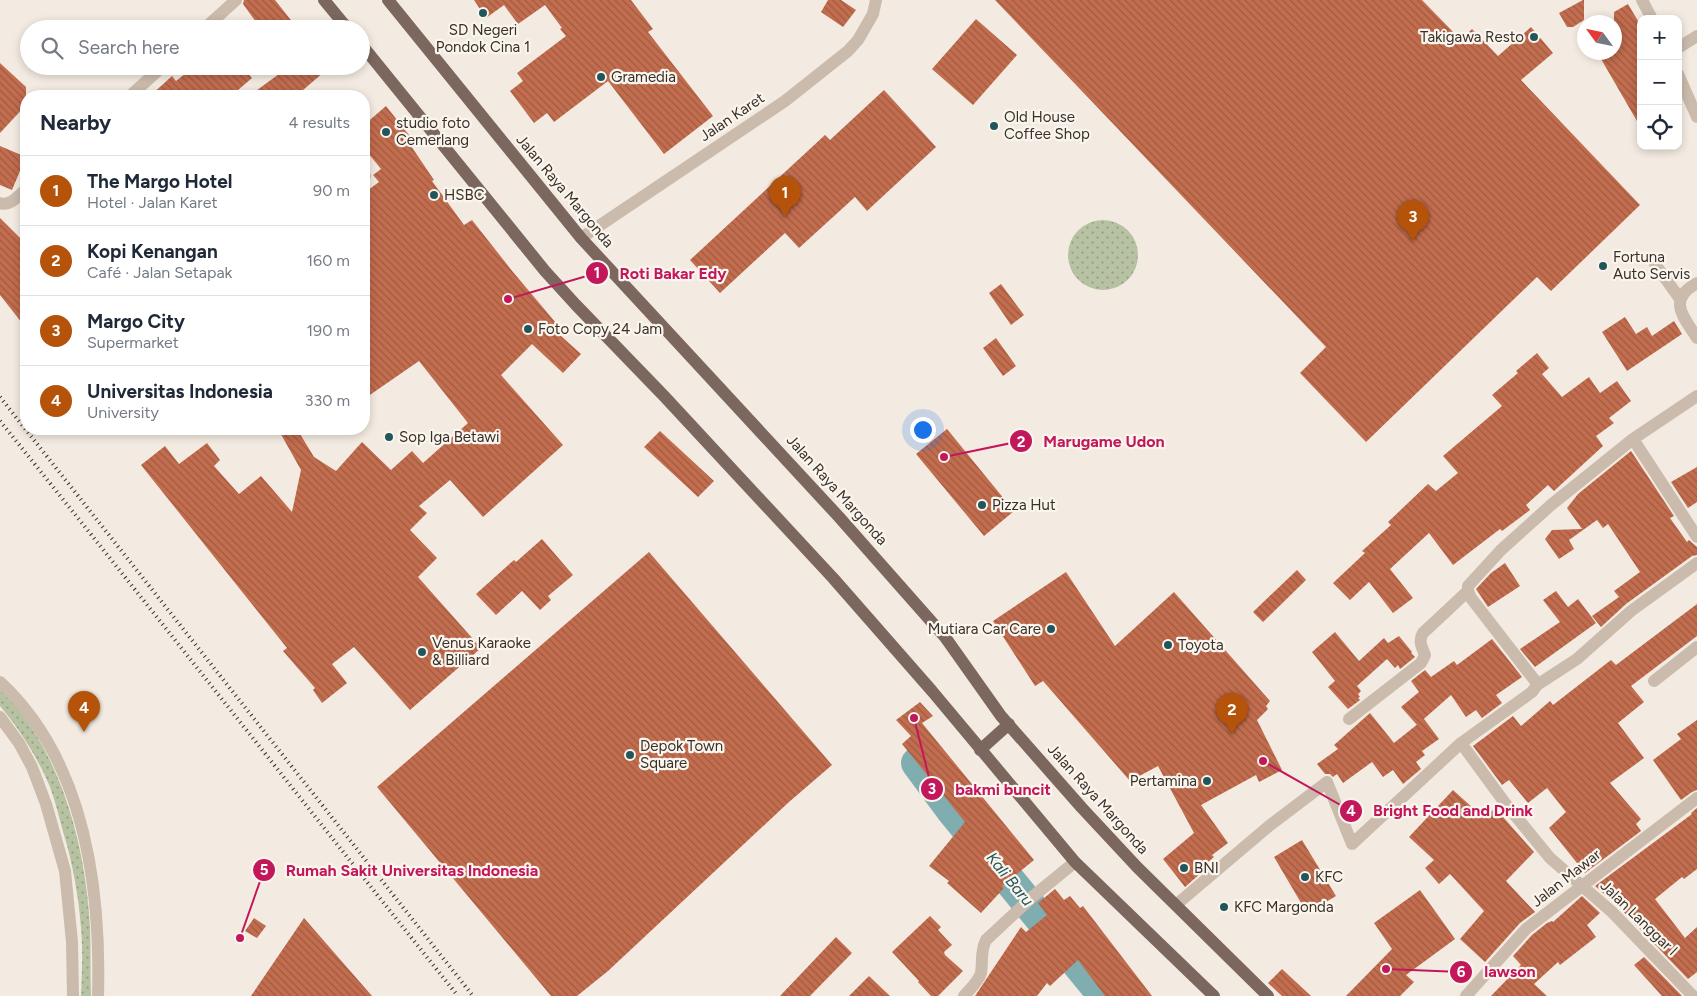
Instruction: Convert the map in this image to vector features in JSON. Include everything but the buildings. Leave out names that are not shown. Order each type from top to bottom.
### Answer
[{"type":"main road","points":[[324,0],[341,20]]},
{"type":"main road","name":"Jalan Raya Margonda","points":[[388,0],[581,238],[840,516],[945,637],[1009,724],[1137,867],[1177,904],[1268,996]]},
{"type":"main road","points":[[370,55],[545,271],[576,306],[664,396],[833,578],[932,691],[1075,862],[1214,996]]},
{"type":"main road","points":[[980,750],[1009,724]]},
{"type":"street","points":[[214,20],[236,0]]},
{"type":"street","name":"Jalan Karet","points":[[581,238],[785,101],[848,51],[858,40],[872,14],[876,0]]},
{"type":"street","points":[[1642,0],[1650,15]]},
{"type":"street","points":[[1682,45],[1697,36]]},
{"type":"street","points":[[137,90],[153,75]]},
{"type":"street","points":[[1682,83],[1697,117]]},
{"type":"street","points":[[0,203],[9,204],[20,194]]},
{"type":"street","points":[[1655,264],[1680,299]]},
{"type":"street","points":[[1697,283],[1686,291],[1680,299],[1679,308],[1697,338]]},
{"type":"street","points":[[1537,685],[1471,598],[1468,586],[1515,537],[1551,505],[1633,439],[1697,396]]},
{"type":"street","points":[[1633,439],[1697,537]]},
{"type":"street","points":[[1177,904],[1268,826],[1327,782],[1352,844],[1460,743],[1532,692],[1537,685],[1577,659],[1631,611],[1697,563]]},
{"type":"street","points":[[1349,719],[1419,666],[1425,655],[1420,640],[1423,633],[1468,591]]},
{"type":"street","points":[[1654,681],[1697,647]]},
{"type":"street","points":[[0,682],[28,711],[41,730],[54,752],[73,798],[86,846],[99,939],[98,996]]},
{"type":"street","points":[[0,717],[19,743],[32,767],[46,804],[65,871],[72,942],[73,996]]},
{"type":"street","name":"Jalan Langgar I","points":[[1460,743],[1505,803],[1550,858],[1612,912],[1692,996]]},
{"type":"street","name":"Jalan Mawar","points":[[1466,996],[1526,929],[1697,798]]},
{"type":"street","points":[[968,995],[981,972],[983,946],[986,940],[1031,898],[1075,862]]},
{"type":"green space","points":[[1103,220],[1116,223],[1128,230],[1135,242],[1138,255],[1135,268],[1128,280],[1116,287],[1103,290],[1090,287],[1078,280],[1071,268],[1068,255],[1071,242],[1078,230],[1090,223]]},
{"type":"green space","points":[[0,690],[19,709],[37,736],[62,787],[71,815],[84,871],[88,899],[91,996],[81,996],[82,945],[79,907],[70,855],[55,801],[34,755],[0,706]]},
{"type":"waterway","name":"Kali Baru","points":[[917,763],[951,809],[1104,996]]},
{"type":"railway","points":[[0,397],[20,422]]},
{"type":"railway","points":[[0,421],[458,996]]},
{"type":"railway","points":[[30,435],[473,996]]},
{"type":"place","name":"SD Negeri Pondok Cina 1","points":[[483,13]]},
{"type":"place","name":"Takigawa Resto","points":[[1534,37]]},
{"type":"place","name":"Gramedia","points":[[601,77]]},
{"type":"place","name":"Old House Coffee Shop","points":[[994,126]]},
{"type":"place","name":"studio foto Cemerlang","points":[[386,132]]},
{"type":"place","name":"HSBC","points":[[434,195]]},
{"type":"place","name":"The Margo Hotel","points":[[785,217]]},
{"type":"place","name":"Margo City","points":[[1413,241]]},
{"type":"place","name":"Fortuna Auto Servis","points":[[1603,266]]},
{"type":"place","name":"Roti Bakar Edy","points":[[508,299]]},
{"type":"place","name":"Foto Copy 24 Jam","points":[[528,329]]},
{"type":"place","name":"Sop Iga Betawi","points":[[389,437]]},
{"type":"place","name":"Marugame Udon","points":[[944,457]]},
{"type":"place","name":"Pizza Hut","points":[[982,505]]},
{"type":"place","name":"Mutiara Car Care","points":[[1051,629]]},
{"type":"place","name":"Toyota","points":[[1168,645]]},
{"type":"place","name":"Venus Karaoke & Billiard","points":[[422,652]]},
{"type":"place","name":"bakmi buncit","points":[[914,718]]},
{"type":"place","name":"Universitas Indonesia","points":[[84,732]]},
{"type":"place","name":"Kopi Kenangan","points":[[1232,734]]},
{"type":"place","name":"Depok Town Square","points":[[630,755]]},
{"type":"place","name":"Bright Food and Drink","points":[[1263,761]]},
{"type":"place","name":"Pertamina","points":[[1207,781]]},
{"type":"place","name":"BNI","points":[[1184,868]]},
{"type":"place","name":"KFC","points":[[1305,877]]},
{"type":"place","name":"KFC Margonda","points":[[1224,907]]},
{"type":"place","name":"Rumah Sakit Universitas Indonesia","points":[[240,938]]},
{"type":"place","name":"lawson","points":[[1386,969]]}]
